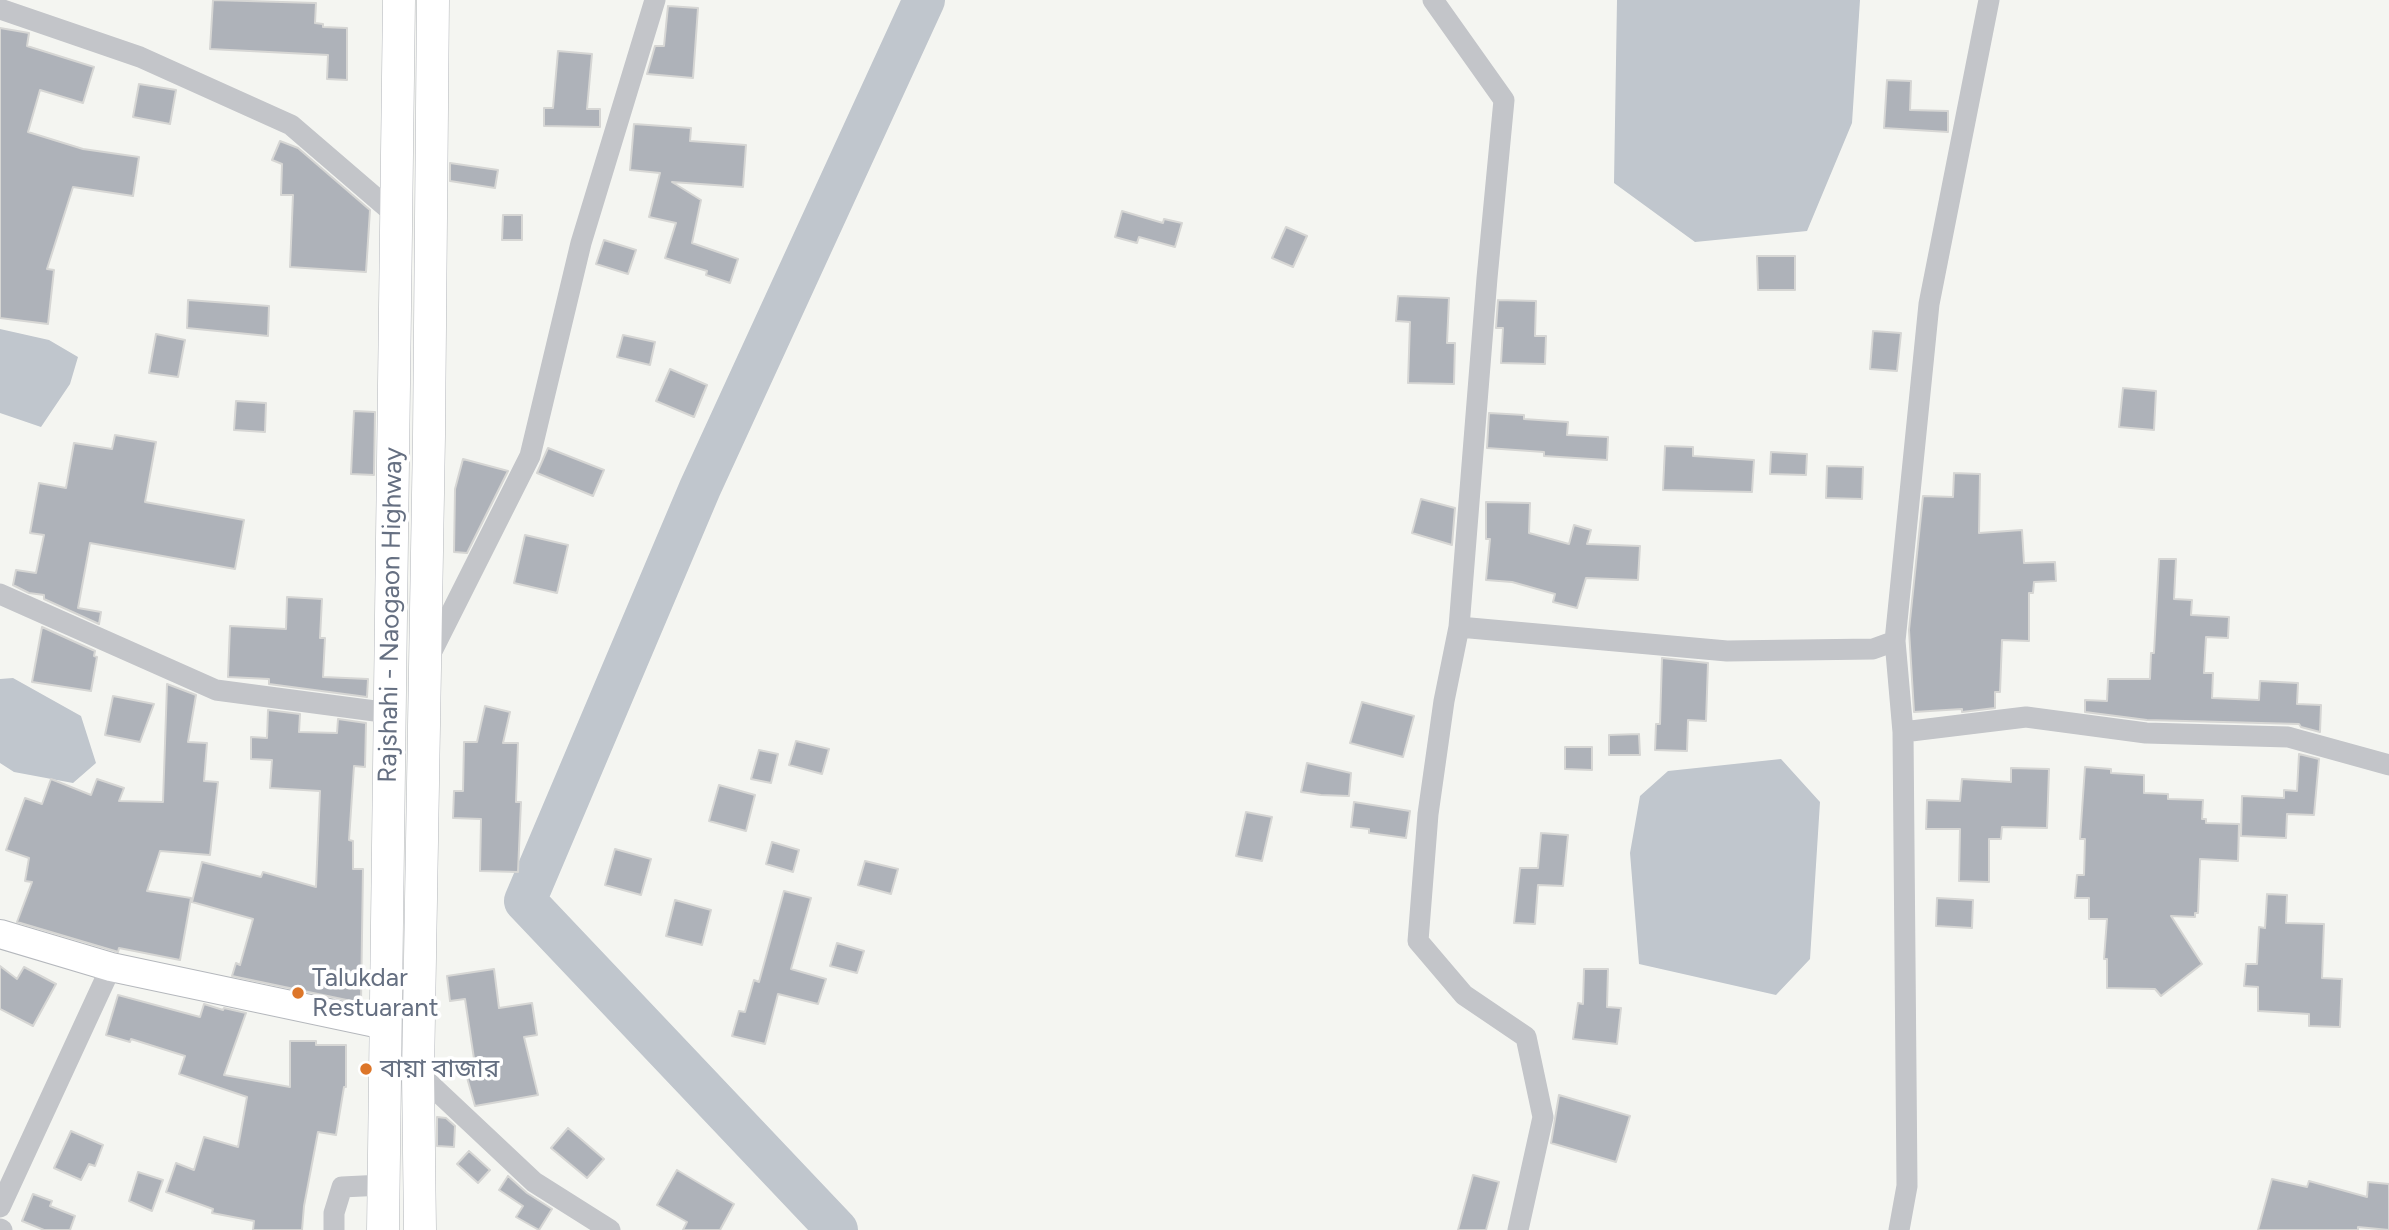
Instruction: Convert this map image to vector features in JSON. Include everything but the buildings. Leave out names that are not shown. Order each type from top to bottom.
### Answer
[{"type":"main road","name":"Rajshahi - Naogaon Highway","points":[[383,1230],[399,0]]},
{"type":"main road","name":"Rajshahi - Naogaon Highway","points":[[420,1230],[418,1073],[433,0]]},
{"type":"main road","points":[[392,577],[427,579]]},
{"type":"main road","points":[[0,934],[111,967],[385,1025]]},
{"type":"street","points":[[425,665],[530,456],[581,243],[655,0]]},
{"type":"street","points":[[1433,0],[1504,100],[1459,627],[1444,701],[1428,814],[1418,941],[1464,995],[1526,1037],[1543,1117],[1518,1230]]},
{"type":"street","points":[[1899,1230],[1907,1186],[1903,732],[1895,641],[1929,304],[1989,0]]},
{"type":"street","points":[[0,9],[140,57],[291,125],[398,217]]},
{"type":"street","points":[[0,594],[216,690],[390,713]]},
{"type":"street","points":[[1459,627],[1727,650],[1873,649],[1895,641]]},
{"type":"street","points":[[1903,732],[2026,717],[2146,733],[2288,737],[2389,765]]},
{"type":"street","points":[[0,1207],[111,967]]},
{"type":"street","points":[[418,1073],[534,1182],[610,1230]]},
{"type":"street","points":[[334,1230],[334,1213],[342,1186],[383,1185]]},
{"type":"shaded area","points":[[1617,0],[1860,0],[1852,123],[1807,231],[1695,242],[1614,183]]},
{"type":"shaded area","points":[[0,329],[49,340],[78,357],[70,384],[41,427],[0,413]]},
{"type":"shaded area","points":[[13,678],[81,716],[96,763],[73,783],[14,772],[0,763],[0,679]]},
{"type":"shaded area","points":[[1781,759],[1820,802],[1810,959],[1776,995],[1639,964],[1630,853],[1640,796],[1668,771]]},
{"type":"waterway","points":[[837,1230],[525,901],[700,488],[924,0]]},
{"type":"place","name":"Talukdar Restuarant","points":[[298,993]]},
{"type":"place","name":"বায়া বাজার","points":[[366,1069]]}]
